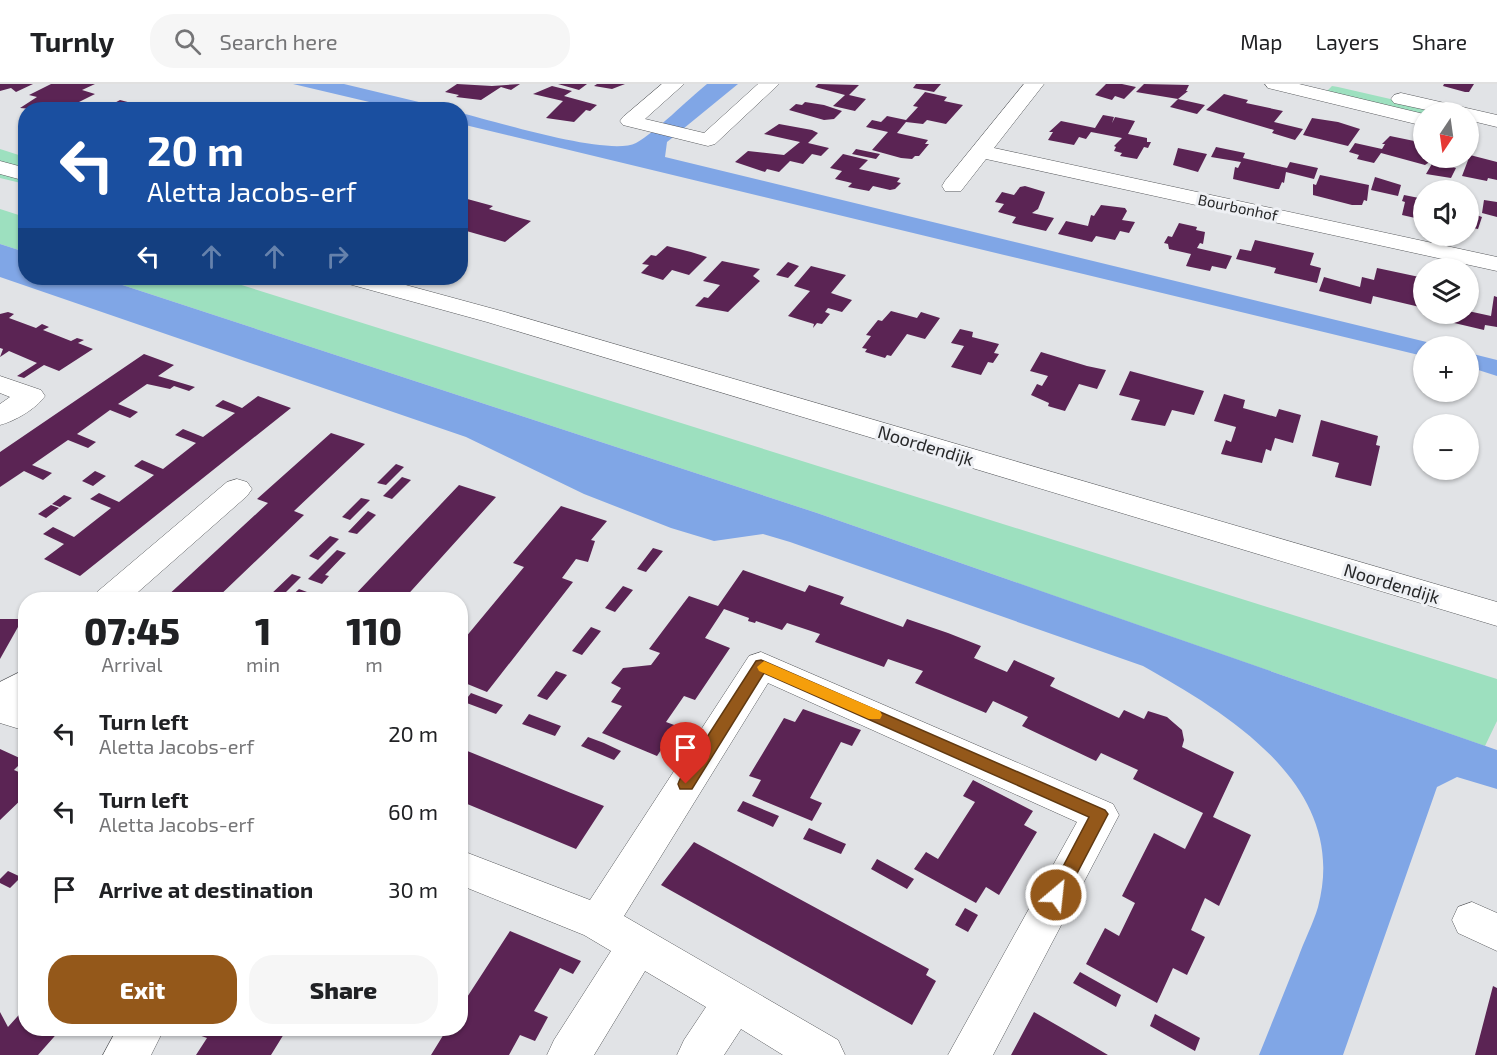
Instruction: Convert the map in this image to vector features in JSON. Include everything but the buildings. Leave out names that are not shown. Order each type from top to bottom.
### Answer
[{"type":"street","points":[[674,84],[630,121],[708,140],[769,84]]},
{"type":"street","points":[[953,186],[1034,84]]},
{"type":"street","points":[[1275,84],[1316,89],[1413,117]]},
{"type":"street","points":[[1336,84],[1417,102]]},
{"type":"street","points":[[1479,117],[1497,121]]},
{"type":"street","points":[[1479,133],[1497,137]]},
{"type":"street","name":"Bourbonhof","points":[[979,151],[1497,264]]},
{"type":"street","points":[[0,167],[18,173]]},
{"type":"street","points":[[0,182],[18,186]]},
{"type":"street","name":"Noordendijk","points":[[379,285],[496,317],[1497,614]]},
{"type":"street","points":[[0,384],[31,396],[0,416]]},
{"type":"street","points":[[117,592],[237,489]]},
{"type":"street","points":[[598,922],[761,665],[1100,814],[970,1055]]},
{"type":"street","points":[[0,699],[18,687]]},
{"type":"street","points":[[0,709],[18,715]]},
{"type":"street","points":[[468,870],[598,922],[735,1000],[823,1055]]},
{"type":"street","points":[[569,1055],[638,945]]},
{"type":"street","points":[[699,1055],[735,1000]]},
{"type":"street","points":[[125,1055],[138,1036]]},
{"type":"green space","points":[[1332,86],[1413,104],[1413,114],[1327,91]]},
{"type":"green space","points":[[0,149],[18,155],[18,182],[0,178]]},
{"type":"green space","points":[[0,209],[18,215],[18,250],[0,244]]},
{"type":"green space","points":[[122,285],[241,285],[1497,679],[1497,721],[1485,746],[817,513]]},
{"type":"water","points":[[293,84],[344,84],[419,102],[369,102]]},
{"type":"water","points":[[707,84],[738,84],[667,142],[665,157],[1413,339],[1413,354],[468,126],[468,115],[577,142],[622,146],[636,143]]},
{"type":"water","points":[[0,244],[18,250],[18,283],[0,277]]},
{"type":"water","points":[[23,285],[122,285],[817,513],[1497,750],[1497,789],[1457,777],[1437,787],[1343,1055],[1259,1055],[1316,913],[1323,864],[1316,826],[1300,791],[1275,760],[1245,732],[1212,707],[1143,666],[763,534],[714,541],[671,528],[584,494],[466,437]]},
{"type":"water","points":[[1479,356],[1497,360],[1497,376],[1479,370]]},
{"type":"slow traffic","points":[[764,667],[874,715]]},
{"type":"route","points":[[686,784],[761,665],[1100,814],[1056,895]]}]
